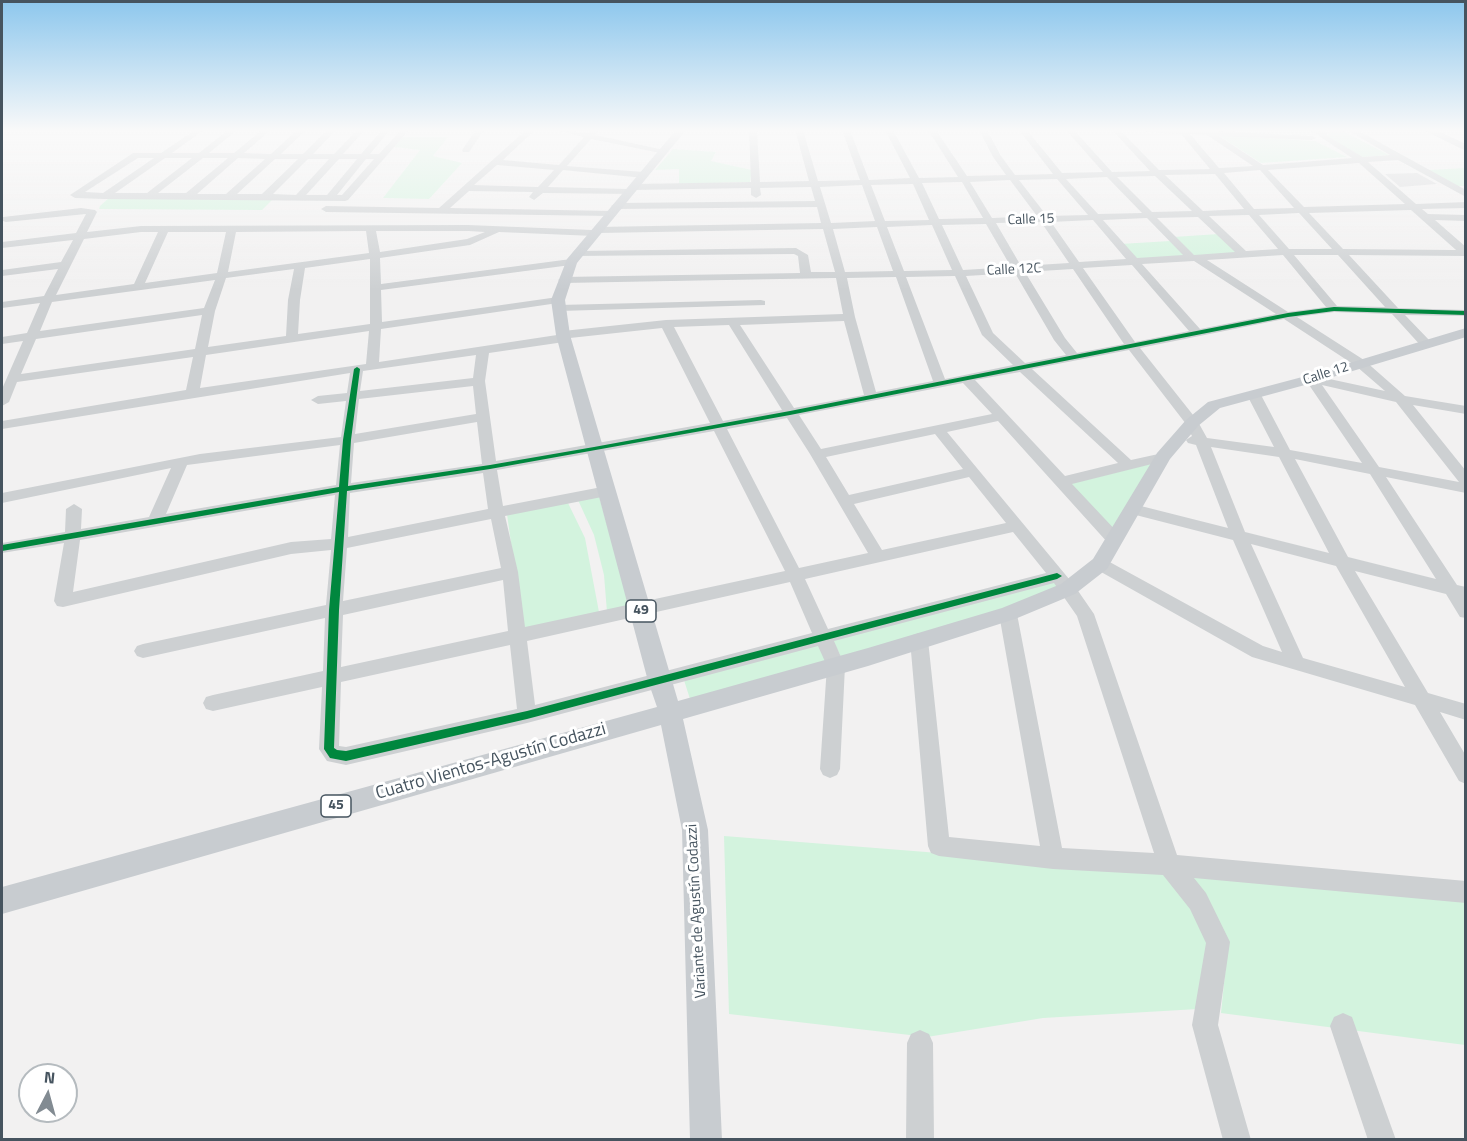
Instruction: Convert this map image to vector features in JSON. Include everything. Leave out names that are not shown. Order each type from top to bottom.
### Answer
[{"type":"main road","points":[[566,281],[596,231],[636,183]]},
{"type":"main road","name":"Variante de Agustín Codazzi","points":[[566,281],[563,337],[659,681],[670,711],[695,830],[706,1140]]},
{"type":"main road","name":"Calle 12","points":[[1100,564],[1163,457],[1191,434],[1214,405],[1311,379],[1466,332]]},
{"type":"main road","name":"Cuatro Vientos-Agustín Codazzi","points":[[2,901],[836,666],[1008,614],[1100,564]]},
{"type":"street","points":[[92,183],[75,195],[329,199],[347,197],[359,183]]},
{"type":"street","points":[[2,402],[48,300],[91,215],[92,206],[124,183]]},
{"type":"street","points":[[148,196],[164,183]]},
{"type":"street","points":[[187,197],[204,183]]},
{"type":"street","points":[[228,197],[243,183]]},
{"type":"street","points":[[264,198],[279,183]]},
{"type":"street","points":[[298,198],[311,183]]},
{"type":"street","points":[[329,199],[342,183]]},
{"type":"street","points":[[443,209],[471,183]]},
{"type":"street","points":[[523,212],[546,183]]},
{"type":"street","points":[[602,183],[627,194]]},
{"type":"street","points":[[322,209],[443,209],[523,212],[627,194],[756,184],[835,183]]},
{"type":"street","points":[[866,183],[879,224],[940,382]]},
{"type":"street","points":[[917,183],[988,335],[1128,465]]},
{"type":"street","points":[[967,183],[1060,340],[1074,357]]},
{"type":"street","points":[[1016,183],[1077,266],[1191,434],[1297,664]]},
{"type":"street","points":[[1066,183],[1197,333]]},
{"type":"street","points":[[1118,183],[1194,258],[1288,315],[1360,363],[1401,399],[1466,482]]},
{"type":"street","points":[[1168,183],[1244,255]]},
{"type":"street","points":[[1229,183],[1334,309]]},
{"type":"street","points":[[1277,183],[1342,251],[1426,344]]},
{"type":"street","points":[[1388,183],[1466,253]]},
{"type":"street","points":[[1447,183],[1466,194]]},
{"type":"street","points":[[756,184],[761,320]]},
{"type":"street","points":[[816,184],[871,397]]},
{"type":"street","points":[[466,188],[627,194],[756,205],[822,204]]},
{"type":"street","name":"Calle 15","points":[[2,245],[141,229],[596,231],[1097,218],[1466,205]]},
{"type":"street","points":[[6,219],[90,211]]},
{"type":"street","points":[[1430,219],[1466,218]]},
{"type":"street","points":[[1430,219],[1466,223]]},
{"type":"street","points":[[371,229],[375,256],[376,324],[364,368],[353,395],[346,440],[330,677],[329,749],[334,755],[346,756],[527,715],[824,639],[1063,583]]},
{"type":"street","points":[[138,287],[164,230]]},
{"type":"street","points":[[192,393],[209,311],[222,276],[231,230]]},
{"type":"street","points":[[2,305],[300,267],[470,242],[497,230]]},
{"type":"street","points":[[375,288],[760,277],[801,252],[806,275]]},
{"type":"street","name":"Calle 12C","points":[[566,281],[1018,271],[1285,252],[1466,253]]},
{"type":"street","points":[[2,273],[66,265]]},
{"type":"street","points":[[292,337],[294,300],[300,267]]},
{"type":"street","points":[[13,379],[376,324],[566,281],[760,277]]},
{"type":"street","points":[[2,548],[156,520],[594,449],[790,413],[1288,315],[1334,309],[1466,313]]},
{"type":"street","points":[[2,340],[209,311]]},
{"type":"street","points":[[2,425],[192,393],[483,352],[563,337],[666,324],[849,317]]},
{"type":"street","points":[[732,321],[817,454],[878,557]]},
{"type":"street","points":[[666,324],[795,575],[836,666],[830,769]]},
{"type":"street","points":[[483,352],[478,381],[492,491],[510,572],[527,715]]},
{"type":"street","points":[[966,378],[999,417],[1114,539]]},
{"type":"street","points":[[1311,379],[1401,399],[1466,410]]},
{"type":"street","points":[[1311,379],[1458,591],[1466,612]]},
{"type":"street","points":[[318,400],[478,381]]},
{"type":"street","points":[[1254,395],[1343,564],[1420,700],[1466,775]]},
{"type":"street","points":[[2,498],[181,462],[346,440],[483,417]]},
{"type":"street","points":[[817,454],[999,417]]},
{"type":"street","points":[[938,429],[1063,583],[1085,614],[1169,865],[1198,901],[1218,942],[1205,1025],[1237,1140]]},
{"type":"street","points":[[1191,434],[1466,488]]},
{"type":"street","points":[[1061,482],[1163,457]]},
{"type":"street","points":[[156,520],[181,462]]},
{"type":"street","points":[[844,501],[972,472]]},
{"type":"street","points":[[74,509],[73,535],[63,601],[291,548],[339,544],[607,491]]},
{"type":"street","points":[[1133,509],[1343,564],[1458,591]]},
{"type":"street","points":[[213,704],[1016,526]]},
{"type":"street","points":[[1100,564],[1258,652],[1466,712]]},
{"type":"street","points":[[143,651],[510,572]]},
{"type":"street","points":[[1008,614],[1053,858]]},
{"type":"street","points":[[919,640],[939,846],[1053,858],[1169,865],[1466,892]]},
{"type":"street","points":[[1343,1026],[1382,1140]]},
{"type":"street","points":[[920,1042],[920,1140]]},
{"type":"green space","points":[[394,183],[443,183],[429,199],[383,198]]},
{"type":"green space","points":[[1451,183],[1465,183],[1465,186]]},
{"type":"green space","points":[[110,197],[272,200],[262,210],[99,209]]},
{"type":"green space","points":[[1218,234],[1240,254],[1193,257],[1173,237]]},
{"type":"green space","points":[[1170,241],[1185,256],[1135,260],[1120,244]]},
{"type":"green space","points":[[1154,462],[1111,531],[1067,484]]},
{"type":"green space","points":[[599,496],[630,607],[607,612],[604,575],[594,535],[578,500]]},
{"type":"green space","points":[[568,503],[585,538],[599,612],[523,630],[507,514]]},
{"type":"green space","points":[[1055,579],[1060,587],[1003,609],[841,657],[832,639]]},
{"type":"green space","points":[[821,643],[828,661],[690,699],[683,677]]},
{"type":"green space","points":[[724,836],[1166,871],[1191,903],[1209,940],[1198,1009],[1043,1018],[927,1037],[729,1014]]},
{"type":"green space","points":[[1185,871],[1465,899],[1465,1045],[1221,1013],[1228,944]]},
{"type":"building","points":[[1396,183],[1437,184],[1400,187]]},
{"type":"cycle path","points":[[2,548],[343,489],[594,449],[790,413],[1288,315],[1334,309],[1466,313]]},
{"type":"cycle path","points":[[357,369],[347,440],[334,610],[329,749],[334,755],[346,756],[527,715],[1057,576]]}]
